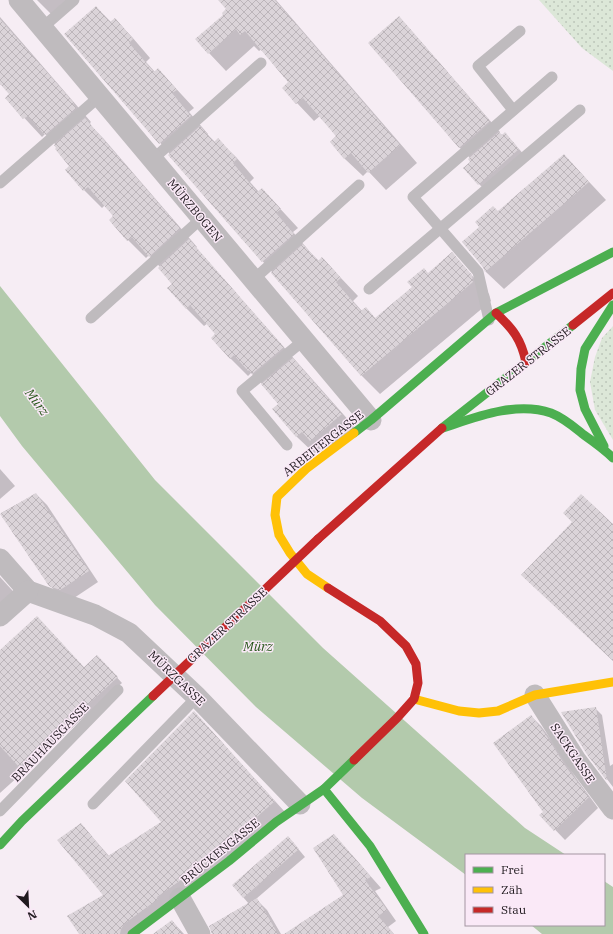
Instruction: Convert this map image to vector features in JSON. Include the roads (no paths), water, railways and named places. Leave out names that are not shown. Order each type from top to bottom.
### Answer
[{"type":"main road","name":"ARBEITERGASSE","points":[[414,699],[418,683],[416,664],[406,646],[380,621],[337,595],[307,574],[290,553],[279,535],[274,515],[277,497],[306,469],[371,420],[492,316],[613,252]]},
{"type":"main road","name":"GRAZER STRASSE","points":[[0,845],[22,821],[318,539],[442,428],[613,293]]},
{"type":"main road","name":"GRAZER STRASSE","points":[[606,451],[585,409],[580,390],[581,369],[585,349],[613,305]]},
{"type":"main road","points":[[492,316],[516,333],[523,349],[526,362]]},
{"type":"main road","name":"GRAZER STRASSE","points":[[442,428],[494,412],[536,410],[552,414],[565,420],[613,458]]},
{"type":"main road","points":[[424,934],[370,846],[324,789],[397,718],[414,699],[460,711],[479,713],[498,710],[535,695],[613,682]]},
{"type":"main road","name":"BRÜCKENGASSE","points":[[132,934],[229,861],[276,822],[300,804],[324,789]]},
{"type":"street","name":"MÜRZBOGEN","points":[[19,0],[371,420]]},
{"type":"street","points":[[0,559],[28,591],[0,616]]},
{"type":"street","name":"MÜRZGASSE","points":[[28,591],[95,615],[129,633],[197,697],[300,804]]},
{"type":"street","name":"SACKGASSE","points":[[535,695],[576,760],[613,809]]},
{"type":"street","points":[[180,898],[200,934]]},
{"type":"lane","points":[[42,28],[74,0]]},
{"type":"lane","points":[[513,110],[478,66],[520,31]]},
{"type":"lane","points":[[153,159],[261,63]]},
{"type":"lane","points":[[492,316],[478,272],[413,197],[552,77]]},
{"type":"lane","points":[[0,183],[100,96]]},
{"type":"lane","points":[[369,289],[580,110]]},
{"type":"lane","points":[[253,280],[359,185]]},
{"type":"lane","points":[[91,318],[202,218]]},
{"type":"lane","points":[[287,445],[242,391],[304,340]]},
{"type":"lane","name":"BRAUHAUSGASSE","points":[[0,811],[118,690]]},
{"type":"lane","points":[[93,804],[197,697]]},
{"type":"water","name":"Mürz","points":[[0,286],[155,480],[323,648],[525,828],[564,854],[465,854],[465,874],[362,798],[256,707],[155,605],[22,446],[0,416]]},
{"type":"water","points":[[605,882],[613,887],[613,934],[542,934],[532,926],[605,926]]}]
